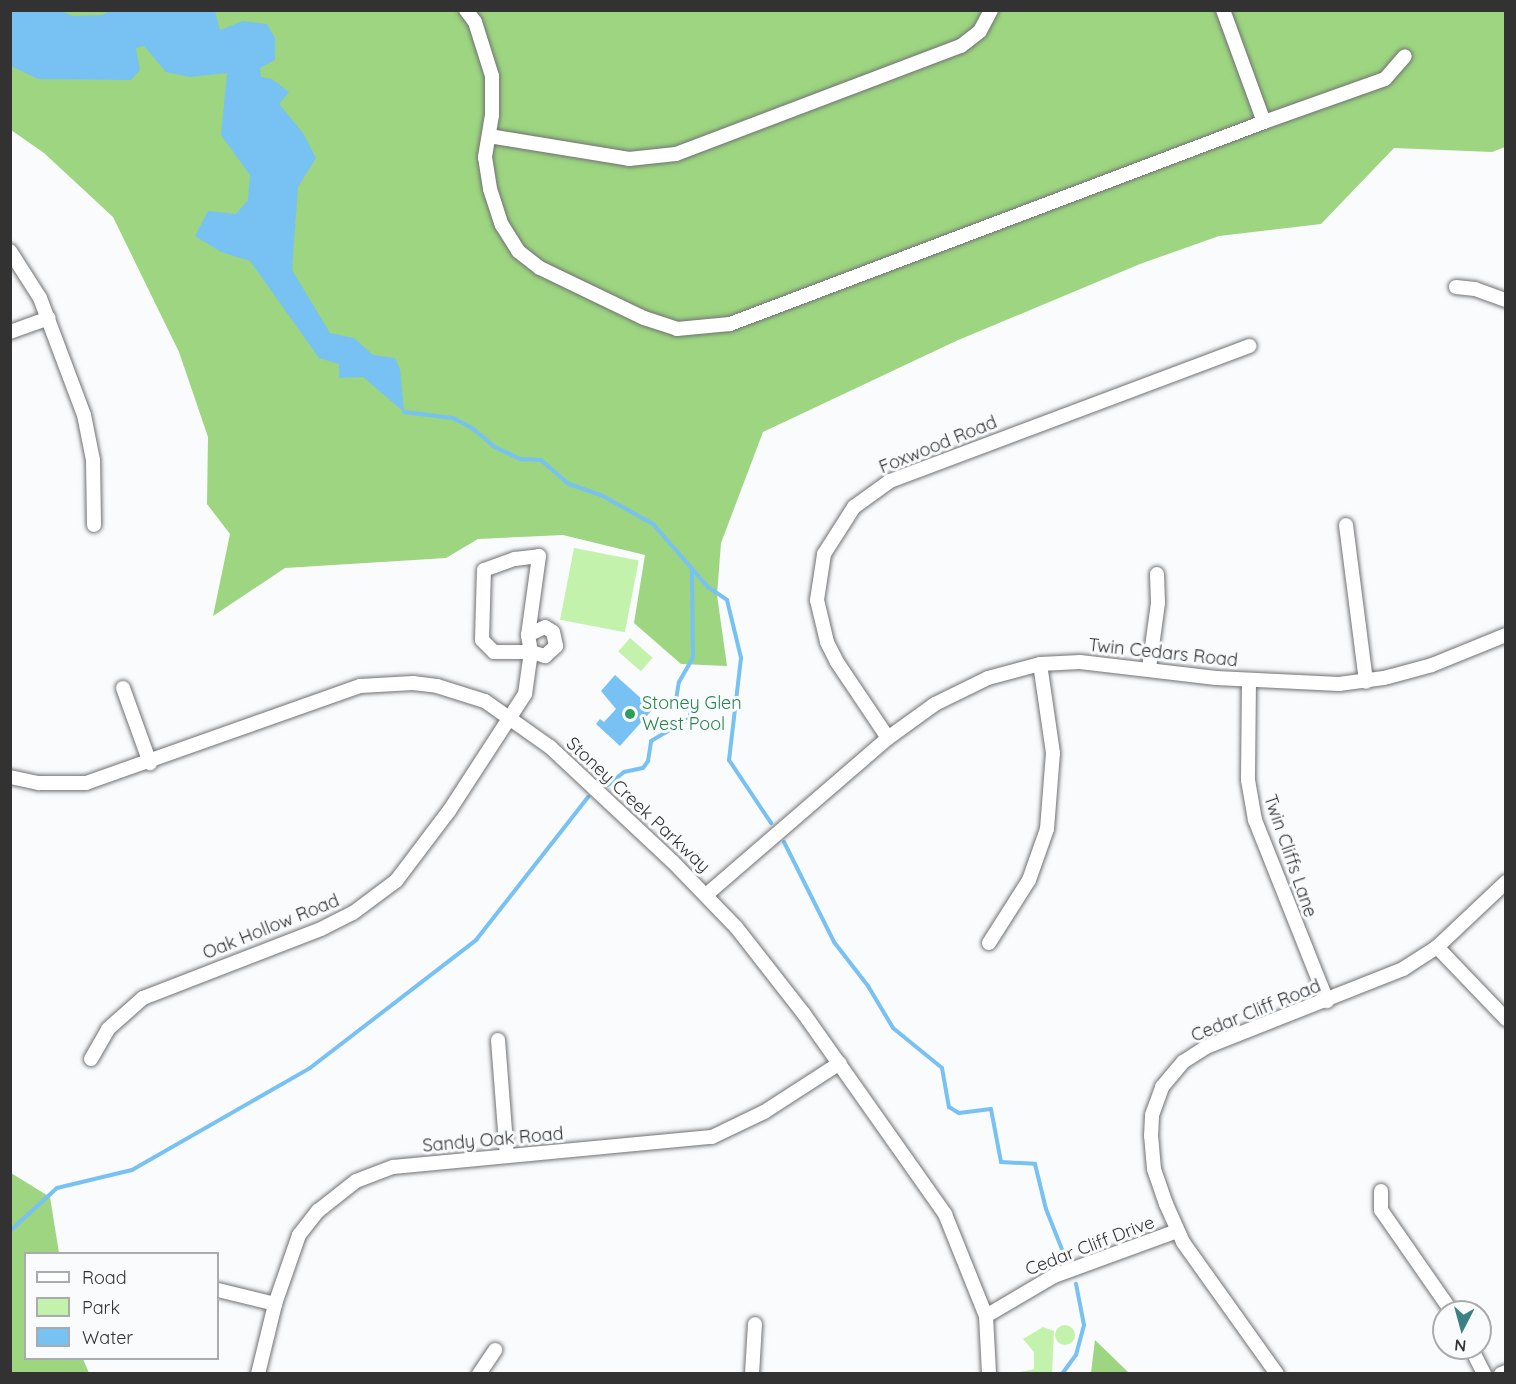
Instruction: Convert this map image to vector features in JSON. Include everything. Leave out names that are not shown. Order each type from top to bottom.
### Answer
[{"type":"street","points":[[466,10],[475,22],[492,76],[489,136],[485,157],[490,189],[502,225],[518,251],[538,267],[644,318],[677,328],[730,324],[1264,122],[1385,79],[1405,56]]},
{"type":"street","points":[[489,136],[629,159],[676,154],[961,46],[980,31],[991,10]]},
{"type":"street","points":[[1223,10],[1264,122]]},
{"type":"street","points":[[10,251],[28,273],[49,318],[89,438],[94,525]]},
{"type":"street","points":[[1456,287],[1475,289],[1506,300]]},
{"type":"street","points":[[10,332],[49,318]]},
{"type":"street","name":"Foxwood Road","points":[[888,738],[837,662],[827,642],[817,600],[824,554],[854,507],[890,481],[1250,346]]},
{"type":"street","points":[[1346,525],[1366,682]]},
{"type":"street","points":[[528,634],[545,627],[553,632],[557,641],[554,651],[545,656],[531,652],[494,652],[482,640],[484,570],[515,559],[539,556],[528,634],[531,652]]},
{"type":"street","points":[[1149,668],[1158,603],[1157,574]]},
{"type":"street","name":"Twin Cedars Road","points":[[706,896],[888,738],[961,689],[987,678],[1040,664],[1080,662],[1249,681],[1366,682],[1431,665],[1506,635]]},
{"type":"street","name":"Oak Hollow Road","points":[[91,1059],[108,1029],[143,998],[321,929],[376,898],[412,862],[508,716],[525,694],[531,652]]},
{"type":"street","points":[[989,943],[1029,880],[1047,829],[1053,753],[1040,664]]},
{"type":"street","name":"Twin Cliffs Lane","points":[[1249,681],[1248,780],[1255,820],[1327,1001]]},
{"type":"street","name":"Stoney Creek Parkway","points":[[10,777],[39,783],[86,783],[150,763],[360,686],[387,683],[437,686],[485,701],[550,747],[706,896],[736,927],[840,1063],[945,1214],[986,1316],[989,1374]]},
{"type":"street","points":[[123,688],[150,763]]},
{"type":"street","name":"Cedar Cliff Road","points":[[1277,1374],[1177,1231],[1152,1152],[1152,1115],[1162,1087],[1183,1062],[1206,1047],[1403,969],[1437,947],[1506,882]]},
{"type":"street","points":[[1437,947],[1506,1019]]},
{"type":"street","points":[[498,1040],[507,1156]]},
{"type":"street","name":"Sandy Oak Road","points":[[258,1374],[275,1304],[299,1235],[318,1211],[356,1181],[393,1167],[712,1137],[764,1112],[840,1063]]},
{"type":"street","points":[[1381,1191],[1382,1210],[1444,1300]]},
{"type":"street","name":"Cedar Cliff Drive","points":[[986,1316],[1054,1276],[1177,1231]]},
{"type":"street","points":[[219,1290],[275,1304]]},
{"type":"street","points":[[752,1374],[755,1324]]},
{"type":"street","points":[[479,1374],[495,1350]]},
{"type":"street","points":[[1477,1360],[1484,1374]]},
{"type":"street","points":[[1501,1374],[1506,1372]]},
{"type":"green space","points":[[10,11],[1505,11],[1505,147],[1492,152],[1394,148],[1321,224],[1219,236],[1140,264],[956,341],[763,432],[721,543],[717,595],[727,666],[681,664],[634,623],[645,555],[563,535],[478,539],[446,558],[285,568],[213,616],[230,534],[207,504],[208,437],[179,352],[113,217],[44,153],[11,130]]},
{"type":"green space","points":[[574,548],[639,561],[625,632],[560,620]]},
{"type":"green space","points":[[630,638],[653,658],[641,671],[618,652]]},
{"type":"green space","points":[[11,1173],[50,1197],[59,1252],[24,1252],[24,1360],[83,1360],[89,1373],[11,1373]]},
{"type":"green space","points":[[1065,1325],[1072,1328],[1075,1335],[1072,1342],[1065,1345],[1058,1342],[1055,1335],[1058,1328]]},
{"type":"green space","points":[[1043,1327],[1054,1331],[1052,1373],[1016,1373],[1034,1369],[1034,1352],[1023,1339]]},
{"type":"green space","points":[[1095,1340],[1129,1373],[1091,1373]]},
{"type":"water","points":[[110,10],[215,11],[220,30],[243,21],[267,24],[275,38],[275,60],[260,68],[261,77],[272,79],[289,92],[279,104],[303,133],[316,158],[298,187],[292,270],[330,333],[354,338],[373,355],[395,358],[400,369],[404,412],[363,377],[339,378],[339,364],[319,358],[250,261],[221,252],[195,236],[208,211],[236,214],[248,200],[250,175],[221,135],[227,73],[190,77],[166,72],[144,46],[136,48],[140,70],[131,80],[38,79],[11,66],[11,11],[61,11],[73,16],[103,15]]},
{"type":"water","name":"Stoney Glen West Pool","points":[[615,675],[653,709],[620,746],[596,724],[600,719],[604,722],[616,709],[601,691]]},
{"type":"waterway","points":[[404,412],[453,418],[472,428],[495,447],[520,459],[541,460],[569,484],[601,495],[653,524],[708,587],[727,600],[741,658],[729,760],[771,823]]},
{"type":"waterway","points":[[608,785],[624,772],[643,768],[648,761],[651,741],[690,718],[690,704],[676,700],[679,682],[693,658],[692,571]]},
{"type":"waterway","points":[[10,1231],[57,1188],[132,1170],[310,1068],[476,940],[588,797]]},
{"type":"waterway","points":[[784,842],[834,942],[868,986],[893,1028],[942,1068],[949,1107],[959,1113],[991,1109],[1001,1162],[1035,1164],[1046,1209],[1067,1262]]},
{"type":"waterway","points":[[1062,1374],[1076,1355],[1084,1325],[1076,1284]]},
{"type":"place","name":"Stoney Glen West Pool","points":[[630,714]]}]
